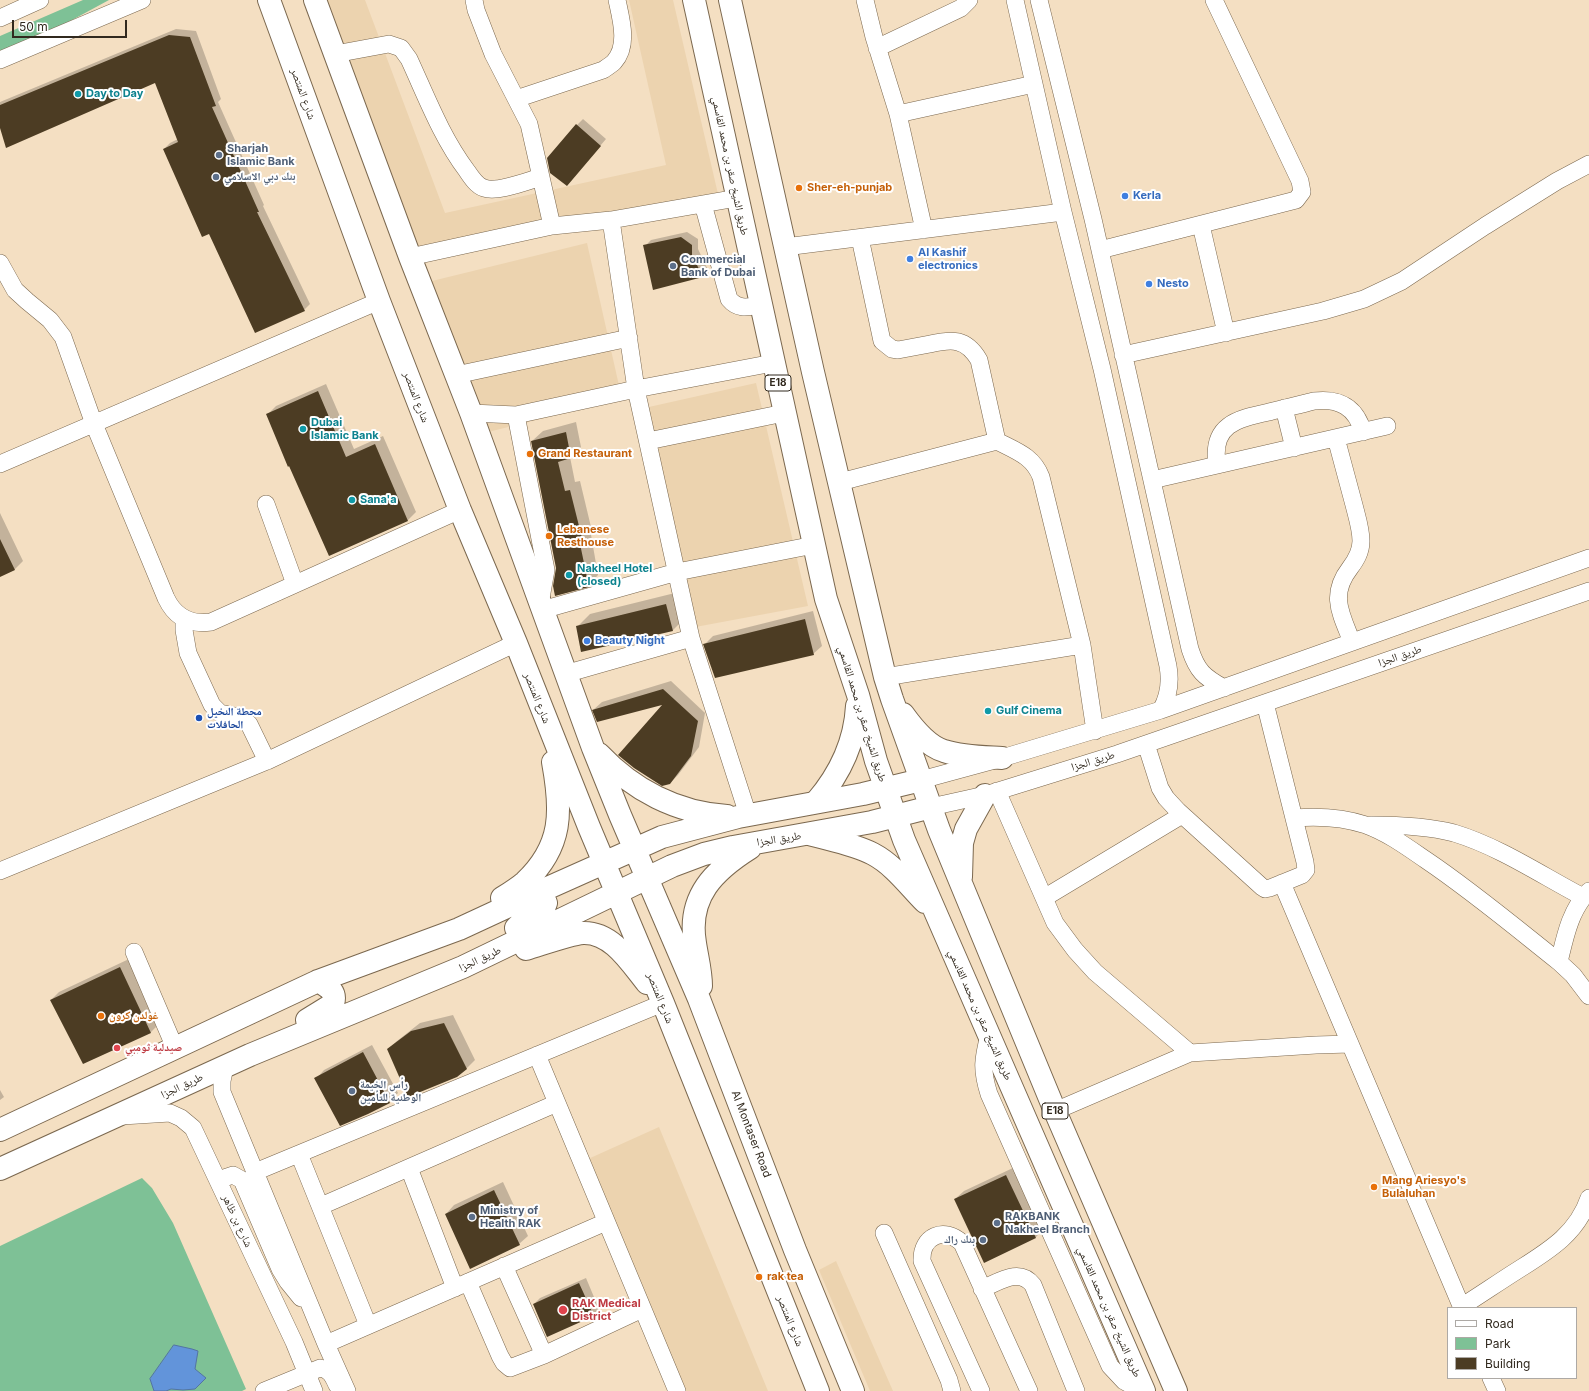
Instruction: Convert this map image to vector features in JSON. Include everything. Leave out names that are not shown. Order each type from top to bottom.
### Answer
[{"type":"main road","points":[[315,0],[410,257],[471,413],[593,748],[648,878]]},
{"type":"main road","name":"طريق الشيخ صقر بن محمد القاسمي","points":[[694,0],[826,599],[858,695],[876,761],[904,840],[1143,1391]]},
{"type":"main road","name":"E18","points":[[730,0],[813,372],[892,699],[931,807],[961,884],[1055,1111],[1176,1391]]},
{"type":"main road","name":"شارع المنتصر","points":[[268,4],[379,301],[460,510],[516,643],[589,827],[663,1003],[818,1391]]},
{"type":"main road","points":[[816,802],[834,779],[845,759],[854,732],[858,695]]},
{"type":"main road","points":[[892,699],[921,736],[943,751],[971,756],[1002,758]]},
{"type":"main road","points":[[460,929],[524,883],[542,862],[552,842],[558,824],[558,786],[544,714]]},
{"type":"main road","points":[[593,748],[611,767],[632,783],[654,796],[695,812],[716,815],[743,816]]},
{"type":"main road","points":[[0,1130],[318,981],[460,929],[662,837],[743,816],[921,780]]},
{"type":"main road","points":[[961,884],[962,843],[969,821],[991,793]]},
{"type":"main road","name":"طريق الجزا","points":[[0,1169],[250,1055],[463,967],[672,866],[704,854],[732,847],[872,822],[931,807]]},
{"type":"main road","points":[[809,834],[858,847],[875,855],[890,866],[935,912]]},
{"type":"main road","points":[[699,999],[701,984],[700,970],[694,942],[695,914],[699,900],[707,884],[718,871],[760,842]]},
{"type":"main road","name":"Al Montaser Road","points":[[648,878],[699,999],[795,1250],[853,1391]]},
{"type":"main road","points":[[516,942],[514,936],[517,926],[541,913],[545,907],[545,899],[541,891]]},
{"type":"main road","points":[[463,967],[581,933],[599,935],[614,944],[663,1003]]},
{"type":"main road","points":[[250,1055],[333,1004],[335,995],[331,989],[318,981]]},
{"type":"street","points":[[0,18],[40,0]]},
{"type":"street","points":[[89,22],[101,9],[114,0]]},
{"type":"street","points":[[0,60],[142,0]]},
{"type":"street","points":[[474,0],[476,10],[493,54],[529,124],[552,226]]},
{"type":"street","points":[[516,99],[603,70],[614,62],[621,49],[623,29],[617,0]]},
{"type":"street","points":[[865,0],[877,48],[898,114],[924,230]]},
{"type":"street","points":[[877,48],[961,8],[970,0]]},
{"type":"street","points":[[1015,0],[1063,212],[1102,369],[1159,626],[1170,680],[1169,694],[1161,710]]},
{"type":"street","points":[[1039,0],[1100,250],[1190,649],[1197,667],[1202,674],[1224,688]]},
{"type":"street","points":[[1100,250],[1296,200],[1302,192],[1296,174],[1214,0]]},
{"type":"street","points":[[335,54],[389,44],[401,48],[409,59],[443,136],[473,180],[483,188],[492,190],[541,177]]},
{"type":"street","points":[[898,114],[1034,84]]},
{"type":"street","points":[[1123,355],[1344,306],[1383,291],[1402,281],[1485,226],[1557,181],[1589,164]]},
{"type":"street","points":[[410,257],[552,226],[611,220],[737,198]]},
{"type":"street","points":[[704,204],[728,299],[736,306],[741,307],[761,305]]},
{"type":"street","points":[[785,247],[1063,212]]},
{"type":"street","points":[[611,220],[636,389],[691,638],[743,816]]},
{"type":"street","points":[[1201,225],[1226,333]]},
{"type":"street","points":[[860,238],[882,341],[892,349],[898,350],[947,340],[957,341],[973,350],[979,360],[997,441]]},
{"type":"street","points":[[0,263],[15,290],[50,320],[60,331],[94,424],[166,598],[173,610],[184,619],[202,623],[212,622],[460,510]]},
{"type":"street","points":[[0,464],[379,301]]},
{"type":"street","points":[[456,375],[629,338]]},
{"type":"street","points":[[471,413],[516,415],[636,389],[773,363]]},
{"type":"street","points":[[1217,465],[1217,443],[1229,424],[1239,419],[1314,401],[1335,401],[1345,405],[1354,412],[1360,421],[1363,432]]},
{"type":"street","points":[[1284,408],[1294,448]]},
{"type":"street","points":[[648,441],[784,413]]},
{"type":"street","points":[[516,415],[546,570],[541,607],[677,572],[814,546]]},
{"type":"street","points":[[1152,480],[1387,426]]},
{"type":"street","points":[[1336,438],[1361,534],[1360,552],[1356,561],[1342,578],[1337,597],[1338,607],[1352,642]]},
{"type":"street","points":[[840,482],[997,441],[1031,460],[1037,467],[1082,645],[1095,731]]},
{"type":"street","points":[[266,504],[295,584]]},
{"type":"street","points":[[921,780],[1095,731],[1161,710],[1589,558]]},
{"type":"street","name":"طريق الجزا","points":[[931,807],[991,793],[1146,744],[1589,591]]},
{"type":"street","points":[[1159,626],[1183,618]]},
{"type":"street","points":[[184,619],[185,642],[188,653],[212,704],[220,713],[239,717],[249,724],[267,761]]},
{"type":"street","points":[[565,674],[691,638]]},
{"type":"street","points":[[0,871],[267,761],[516,643]]},
{"type":"street","points":[[886,677],[1082,645]]},
{"type":"street","points":[[1146,744],[1160,788],[1166,798],[1182,815],[1262,887],[1265,889],[1270,888],[1302,875],[1306,870],[1265,703]]},
{"type":"street","points":[[991,793],[1056,923],[1075,950],[1095,972],[1190,1053]]},
{"type":"street","points":[[1044,898],[1182,815]]},
{"type":"street","points":[[1294,818],[1330,817],[1349,820],[1366,825],[1399,842],[1452,878],[1559,962],[1573,975],[1589,996]]},
{"type":"street","points":[[1366,825],[1390,825],[1432,829],[1472,839],[1586,894],[1578,904],[1566,932],[1559,962]]},
{"type":"street","points":[[1282,883],[1462,1307],[1553,1248],[1565,1237],[1588,1209]]},
{"type":"street","points":[[134,952],[175,1048]]},
{"type":"street","points":[[255,1172],[663,1003]]},
{"type":"street","points":[[1055,1111],[1190,1053],[1350,1044]]},
{"type":"street","points":[[537,1055],[677,1391]]},
{"type":"street","points":[[225,1066],[222,1081],[222,1092],[310,1306],[347,1391]]},
{"type":"street","points":[[321,1206],[557,1104]]},
{"type":"street","name":"شارع بن ظاهر","points":[[114,1117],[170,1113],[181,1118],[193,1128],[294,1342],[314,1391]]},
{"type":"street","points":[[299,1154],[368,1325]]},
{"type":"street","points":[[409,1168],[462,1285],[504,1363],[510,1368],[544,1355],[642,1309]]},
{"type":"street","points":[[218,1180],[233,1175],[242,1180],[284,1276],[298,1295],[310,1306]]},
{"type":"street","points":[[326,1344],[606,1222]]},
{"type":"street","points":[[884,1233],[949,1380],[952,1391]]},
{"type":"street","points":[[981,1391],[924,1266],[922,1255],[925,1244],[930,1239],[940,1234],[952,1236],[962,1243],[1029,1391]]},
{"type":"street","points":[[504,1266],[544,1355]]},
{"type":"street","points":[[982,1289],[1013,1276],[1022,1276],[1030,1281],[1033,1285],[1076,1391]]},
{"type":"street","points":[[264,1391],[317,1368],[326,1370],[333,1376],[340,1391]]},
{"type":"street","points":[[1492,1379],[1497,1391]]},
{"type":"shaded area","points":[[307,0],[365,0],[445,213],[666,165],[629,0],[673,0],[718,194],[408,261]]},
{"type":"shaded area","points":[[587,243],[622,399],[488,432],[432,281]]},
{"type":"shaded area","points":[[756,383],[808,606],[690,628],[640,409]]},
{"type":"shaded area","points":[[659,1127],[768,1391],[671,1391],[577,1164]]},
{"type":"shaded area","points":[[836,1261],[893,1391],[870,1391],[819,1270]]},
{"type":"green space","points":[[83,0],[109,0],[37,39],[0,55],[0,36]]},
{"type":"green space","points":[[142,1178],[152,1188],[173,1223],[246,1389],[242,1391],[0,1391],[0,1246]]},
{"type":"water","points":[[174,1345],[198,1351],[195,1369],[206,1378],[195,1389],[154,1391],[150,1379]]},
{"type":"building","points":[[169,35],[190,37],[216,106],[212,107],[259,212],[257,212],[305,311],[255,333],[209,234],[202,237],[163,149],[178,142],[155,83],[6,148],[0,128],[0,105]]},
{"type":"building","points":[[576,124],[601,146],[567,186],[550,173],[547,158]]},
{"type":"building","name":"Commercial Bank of Dubai","points":[[681,237],[692,245],[692,255],[703,277],[653,290],[643,245]]},
{"type":"building","name":"Sana'a","points":[[318,391],[346,457],[375,444],[408,521],[329,556],[289,466],[288,467],[266,414]]},
{"type":"building","points":[[566,432],[571,458],[558,462],[565,491],[570,490],[582,538],[579,539],[589,587],[555,596],[553,586],[556,568],[531,441]]},
{"type":"building","points":[[0,539],[15,570],[0,577]]},
{"type":"building","points":[[666,604],[673,631],[581,652],[576,626]]},
{"type":"building","points":[[805,619],[814,655],[715,678],[703,644]]},
{"type":"building","points":[[663,689],[698,721],[691,756],[670,784],[662,786],[634,768],[618,755],[662,705],[597,722],[592,710]]},
{"type":"building","name":"غولدن كرون","points":[[120,967],[151,1033],[83,1064],[50,1000]]},
{"type":"building","points":[[444,1023],[467,1069],[457,1077],[408,1097],[387,1049],[411,1031]]},
{"type":"building","name":"رأس الخيمة الوطنية للتأمين","points":[[363,1052],[390,1103],[340,1126],[314,1078]]},
{"type":"building","name":"RAKBANK Nakheel Branch","points":[[1006,1175],[1036,1238],[984,1263],[954,1199]]},
{"type":"building","points":[[494,1190],[520,1245],[470,1269],[445,1214]]},
{"type":"building","name":"RAK Medical District","points":[[579,1283],[594,1316],[547,1337],[533,1304]]},
{"type":"place","name":"Day to Day","points":[[78,94]]},
{"type":"place","name":"Sharjah Islamic Bank","points":[[219,155]]},
{"type":"place","name":"بنك دبي الاسلامي","points":[[216,177]]},
{"type":"place","name":"Sher-eh-punjab","points":[[799,188]]},
{"type":"place","name":"Kerla","points":[[1125,196]]},
{"type":"place","name":"Al Kashif electronics","points":[[910,259]]},
{"type":"place","name":"Commercial Bank of Dubai","points":[[673,266]]},
{"type":"place","name":"Nesto","points":[[1149,284]]},
{"type":"place","name":"Dubai Islamic Bank","points":[[303,429]]},
{"type":"place","name":"Grand Restaurant","points":[[530,454]]},
{"type":"place","name":"Sana'a","points":[[352,500]]},
{"type":"place","name":"Lebanese Resthouse","points":[[549,536]]},
{"type":"place","name":"Nakheel Hotel (closed)","points":[[569,575]]},
{"type":"place","name":"Beauty Night","points":[[587,641]]},
{"type":"place","name":"Gulf Cinema","points":[[988,711]]},
{"type":"place","name":"محطة النخيل الحافلات","points":[[199,718]]},
{"type":"place","name":"غولدن كرون","points":[[101,1016]]},
{"type":"place","name":"صيدلية ثومبي","points":[[117,1048]]},
{"type":"place","name":"رأس الخيمة الوطنية للتأمين","points":[[352,1091]]},
{"type":"place","name":"Mang Ariesyo's Bulaluhan","points":[[1374,1187]]},
{"type":"place","name":"Ministry of Health RAK","points":[[472,1217]]},
{"type":"place","name":"RAKBANK Nakheel Branch","points":[[997,1223]]},
{"type":"place","name":"بنك راك","points":[[983,1240]]},
{"type":"place","name":"rak tea","points":[[759,1277]]},
{"type":"place","name":"RAK Medical District","points":[[563,1310]]}]
